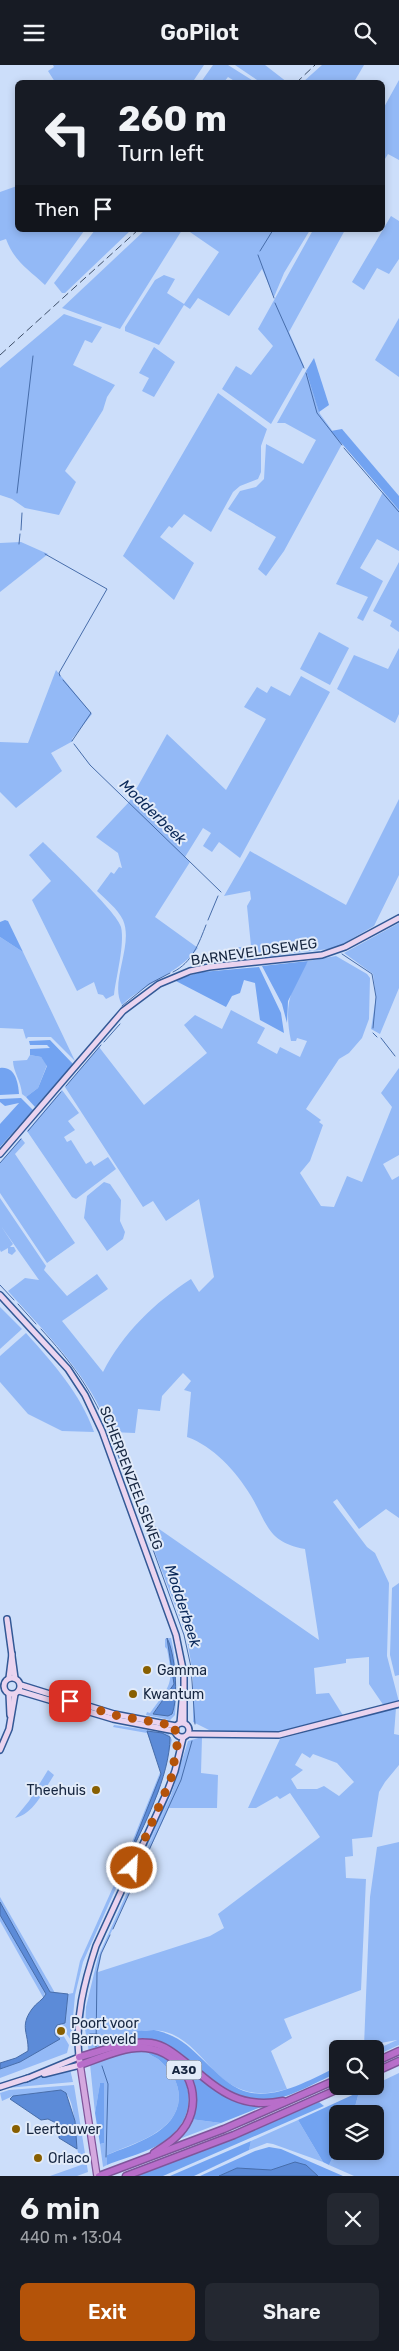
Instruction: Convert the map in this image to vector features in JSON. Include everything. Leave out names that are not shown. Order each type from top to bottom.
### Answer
[{"type":"highway","name":"A30","points":[[79,2057],[125,2045],[150,2043],[165,2047],[214,2086],[239,2101],[266,2104],[296,2098]]},
{"type":"highway","name":"A30","points":[[80,2065],[126,2050],[145,2048],[164,2053],[183,2069],[192,2090],[190,2117],[180,2134],[143,2160]]},
{"type":"highway","points":[[384,2058],[399,2051]]},
{"type":"highway","points":[[384,2068],[399,2061]]},
{"type":"highway","name":"A30","points":[[98,2176],[143,2160],[329,2083]]},
{"type":"highway","points":[[126,2176],[234,2135],[329,2093]]},
{"type":"main road","name":"BARNEVELDSEWEG","points":[[0,1154],[124,1011],[159,985],[190,971],[209,967],[322,955],[345,947],[399,917]]},
{"type":"main road","name":"SCHERPENZEELSEWEG","points":[[0,1295],[68,1369],[91,1407],[169,1614],[183,1666],[179,1726]]},
{"type":"main road","points":[[0,1750],[11,1721],[16,1691],[12,1678],[12,1653],[7,1619]]},
{"type":"main road","points":[[12,1678],[5,1682],[4,1687],[113,1719],[179,1726],[189,1731],[203,1733],[279,1735],[399,1704]]},
{"type":"main road","points":[[98,2176],[80,2065],[78,2021],[87,1972],[96,1946],[171,1779],[180,1737],[179,1726]]},
{"type":"main road","points":[[180,1737],[189,1731]]},
{"type":"main road","points":[[26,2079],[79,2057]]},
{"type":"main road","points":[[0,2087],[80,2065]]},
{"type":"shaded area","points":[[53,65],[204,65],[194,80],[54,80],[48,71],[54,67]]},
{"type":"shaded area","points":[[213,65],[228,65],[252,80],[233,80],[228,77],[226,80],[202,80]]},
{"type":"shaded area","points":[[235,65],[265,65],[284,80],[257,80]]},
{"type":"shaded area","points":[[322,65],[364,65],[355,80],[305,80]]},
{"type":"shaded area","points":[[399,80],[399,160],[388,154],[385,159],[385,105]]},
{"type":"shaded area","points":[[15,187],[15,232],[83,232],[45,285],[17,259],[6,239],[0,241],[0,192]]},
{"type":"shaded area","points":[[391,216],[399,221],[399,259],[389,274],[377,268],[364,290],[352,282],[382,232],[385,232],[385,226]]},
{"type":"shaded area","points":[[93,232],[129,232],[65,293],[62,293],[54,283]]},
{"type":"shaded area","points":[[143,232],[181,232],[120,329],[62,308]]},
{"type":"shaded area","points":[[190,232],[309,232],[284,273],[274,297],[262,269],[229,316],[198,298],[190,309],[184,305],[159,345],[125,331],[125,327],[155,280],[164,275],[175,279],[167,293],[184,304],[219,252]]},
{"type":"shaded area","points":[[312,232],[344,232],[289,332],[304,366],[271,424],[222,389],[236,366],[251,375],[273,346],[258,329]]},
{"type":"shaded area","points":[[64,314],[102,327],[92,343],[85,340],[73,365],[115,385],[107,397],[103,410],[65,471],[76,482],[59,515],[25,508],[12,499],[0,495],[0,368]]},
{"type":"shaded area","points":[[399,318],[399,377],[375,360]]},
{"type":"shaded area","points":[[154,347],[175,362],[154,397],[142,391],[149,378],[139,373]]},
{"type":"shaded area","points":[[314,358],[329,405],[319,412],[306,371]]},
{"type":"shaded area","points":[[306,371],[320,414],[342,444],[284,551],[266,576],[258,569],[276,537],[228,509],[240,491],[256,487],[264,479],[266,444],[303,464],[316,440],[285,423],[277,423]]},
{"type":"shaded area","points":[[218,393],[267,429],[261,446],[261,472],[258,479],[240,486],[233,492],[211,532],[184,514],[172,528],[169,526],[160,537],[194,563],[174,600],[123,556]]},
{"type":"shaded area","points":[[342,429],[399,496],[399,510],[331,431]]},
{"type":"shaded area","points":[[383,492],[399,510],[399,551],[377,539],[360,568],[383,581],[363,621],[357,618],[368,597],[336,584]]},
{"type":"shaded area","points":[[21,542],[48,554],[0,592],[0,543]]},
{"type":"shaded area","points":[[399,562],[399,632],[390,626],[392,621],[373,611]]},
{"type":"shaded area","points":[[319,632],[349,648],[330,685],[300,669]]},
{"type":"shaded area","points":[[399,648],[399,714],[395,723],[337,689],[354,655],[388,669]]},
{"type":"shaded area","points":[[56,670],[92,714],[72,739],[73,741],[51,753],[62,771],[16,808],[0,792],[0,742],[28,743]]},
{"type":"shaded area","points":[[301,676],[330,692],[240,858],[219,842],[212,852],[203,846],[211,833],[203,828],[185,857],[190,862],[155,917],[198,948],[181,965],[141,990],[122,1005],[118,986],[126,941],[126,930],[118,912],[97,891],[111,872],[114,874],[119,867],[122,868],[118,853],[96,837],[129,802],[167,734],[226,790],[266,719],[244,707],[257,687],[267,693],[271,686],[290,696]]},
{"type":"shaded area","points":[[399,799],[399,875],[374,926],[341,945],[329,949],[232,960],[231,948],[251,946],[247,906],[251,899],[250,891],[224,896],[250,851],[346,905]]},
{"type":"shaded area","points":[[43,842],[99,898],[110,910],[121,927],[121,951],[114,995],[106,999],[103,995],[98,994],[94,982],[77,991],[32,900],[51,881],[29,855]]},
{"type":"shaded area","points":[[8,921],[23,952],[0,937],[0,922]]},
{"type":"shaded area","points":[[399,923],[399,988],[380,1034],[371,1029],[376,997],[373,974],[344,953]]},
{"type":"shaded area","points":[[0,937],[23,952],[75,1061],[51,1037],[28,1037],[26,1039],[23,1029],[0,1028]]},
{"type":"shaded area","points":[[336,956],[367,974],[370,978],[369,1019],[362,1038],[349,1053],[339,1059],[306,1109],[321,1120],[319,1122],[323,1125],[310,1161],[300,1173],[321,1206],[334,1207],[347,1176],[362,1182],[392,1107],[381,1093],[399,1068],[399,1155],[383,1164],[392,1180],[399,1176],[399,1518],[386,1509],[359,1529],[337,1499],[333,1502],[367,1547],[375,1553],[389,1583],[387,1656],[399,1702],[384,1706],[369,1684],[369,1657],[346,1659],[346,1663],[314,1668],[316,1694],[329,1693],[344,1717],[274,1734],[213,1732],[193,1722],[193,1674],[186,1634],[144,1524],[149,1522],[319,1640],[305,1549],[292,1546],[276,1537],[245,1487],[223,1460],[206,1446],[187,1437],[191,1392],[184,1390],[191,1381],[183,1373],[162,1396],[160,1411],[138,1409],[135,1433],[110,1432],[91,1392],[79,1374],[52,1340],[8,1291],[25,1278],[39,1280],[1,1226],[13,1244],[10,1247],[14,1247],[16,1251],[12,1255],[8,1253],[8,1248],[1,1252],[0,1250],[0,1198],[46,1266],[44,1270],[67,1296],[97,1274],[108,1289],[62,1321],[103,1372],[120,1344],[164,1298],[191,1279],[199,1292],[214,1277],[199,1199],[166,1221],[153,1201],[143,1207],[65,1087],[99,1047],[144,1105],[207,1053],[184,1025],[195,1015],[222,1029],[231,1010],[265,1028],[257,1043],[277,1054],[280,1047],[300,1057],[307,1041],[297,1038],[296,1041],[291,1041],[288,1008],[292,990],[308,961]]},
{"type":"shaded area","points":[[308,961],[288,1001],[287,1023],[282,1004],[262,966]]},
{"type":"shaded area","points":[[259,967],[281,1013],[284,1033],[260,1020],[255,983],[244,980],[240,993],[232,996],[226,1007],[174,980],[202,972]]},
{"type":"shaded area","points":[[50,1040],[73,1064],[35,1107],[26,1097],[38,1088],[47,1066],[41,1057],[30,1055],[30,1049],[50,1048],[47,1045],[30,1045],[29,1041]]},
{"type":"shaded area","points":[[30,1055],[41,1057],[47,1065],[38,1088],[26,1097],[22,1094],[13,1061],[27,1060]]},
{"type":"shaded area","points":[[0,1068],[9,1070],[15,1076],[19,1094],[0,1095]]},
{"type":"shaded area","points":[[62,1090],[79,1113],[68,1121],[75,1130],[64,1137],[67,1142],[71,1140],[86,1164],[91,1161],[94,1166],[108,1157],[116,1169],[76,1199],[72,1197],[27,1131]]},
{"type":"shaded area","points":[[21,1098],[33,1110],[0,1147],[0,1124],[19,1103],[5,1106],[0,1102],[0,1099]]},
{"type":"shaded area","points":[[21,1138],[25,1143],[15,1154],[75,1243],[47,1263],[0,1193],[0,1163]]},
{"type":"shaded area","points":[[104,1182],[110,1184],[121,1200],[120,1221],[125,1232],[123,1239],[107,1251],[84,1218],[87,1196]]},
{"type":"shaded area","points":[[0,1307],[22,1329],[0,1349]]},
{"type":"shaded area","points":[[26,1333],[56,1367],[73,1391],[94,1432],[62,1431],[28,1414],[0,1382],[0,1356]]},
{"type":"shaded area","points":[[399,1583],[399,1675],[395,1676],[390,1655],[392,1588]]},
{"type":"shaded area","points":[[167,1638],[174,1684],[153,1714],[168,1716],[175,1685],[168,1638],[171,1638],[176,1686],[175,1715],[170,1720],[146,1715],[147,1712],[150,1713],[169,1684],[170,1670],[167,1649],[165,1647],[165,1639]]},
{"type":"shaded area","points":[[167,1638],[172,1654],[176,1686],[172,1714],[168,1716],[153,1714],[174,1684]]},
{"type":"shaded area","points":[[396,1708],[394,1734],[399,1735],[399,1765],[379,1792],[372,1837],[352,1839],[353,1856],[345,1857],[346,1878],[366,1879],[361,1990],[284,2019],[292,2038],[271,2051],[287,2089],[262,2093],[242,2090],[226,2081],[187,2043],[172,2034],[153,2030],[135,2032],[105,2041],[106,2046],[89,2052],[85,2029],[86,2007],[98,1957],[171,1795],[188,1741],[202,1737],[201,1773],[218,1775],[217,1808],[169,1808],[102,1952],[98,1972],[210,1936],[224,1928],[218,1914],[320,1837],[290,1793],[280,1799],[277,1796],[256,1808],[248,1808],[280,1739]],"holes":[[[302,1753],[310,1758],[313,1754],[337,1763],[354,1782],[339,1796],[324,1786],[317,1789],[297,1789],[291,1779],[303,1770],[295,1765]]]},
{"type":"shaded area","points":[[114,1725],[168,1733],[172,1740],[159,1791],[127,1863],[124,1862],[161,1770],[147,1733],[113,1727]]},
{"type":"shaded area","points":[[147,1731],[162,1733],[170,1737],[169,1752],[161,1785],[126,1862],[161,1774]]},
{"type":"shaded area","points":[[182,1745],[184,1745],[175,1781],[161,1816],[127,1885],[97,1955],[87,1992],[84,2029],[81,2027],[84,1998],[100,1941],[111,1913],[165,1799]]},
{"type":"shaded area","points":[[48,1770],[54,1775],[38,1801],[28,1812],[15,1818],[29,1801]]},
{"type":"shaded area","points":[[399,1842],[399,2045],[384,2052],[384,2046],[397,2040],[384,2042],[384,2040],[364,2040],[370,1897],[377,1847]]},
{"type":"shaded area","points":[[123,1867],[125,1868],[83,1962],[75,1995],[71,2040],[66,2033],[66,2028],[61,2024],[65,2023],[68,1994],[73,1993],[80,1961],[118,1876],[110,1871],[116,1872]]},
{"type":"shaded area","points":[[0,1897],[55,1993],[50,1992],[0,1902]]},
{"type":"shaded area","points":[[0,1902],[50,1992],[68,1994],[65,2023],[57,2025],[55,2029],[55,2035],[60,2039],[20,2062],[0,2069],[0,2063],[16,2058],[28,2051],[26,2021],[32,2009],[46,1994],[0,1915]]},
{"type":"shaded area","points":[[0,1915],[45,1992],[44,1999],[0,1921]]},
{"type":"shaded area","points":[[57,2025],[58,2033],[63,2035],[69,2045],[67,2053],[0,2078],[0,2069],[20,2062],[57,2040],[54,2031]]},
{"type":"shaded area","points":[[154,2030],[179,2040],[190,2047],[228,2083],[251,2093],[263,2094],[289,2089],[329,2071],[329,2077],[273,2100],[246,2099],[231,2093],[217,2084],[178,2051],[163,2043],[147,2039],[137,2039],[106,2046],[105,2041],[138,2031]]},
{"type":"shaded area","points":[[146,2050],[170,2071],[178,2087],[179,2098],[176,2110],[171,2120],[152,2135],[107,2155],[107,2165],[103,2167],[100,2144],[104,2143],[104,2084],[100,2083],[95,2113],[90,2064],[128,2052]]},
{"type":"shaded area","points":[[146,2050],[160,2054],[180,2072],[186,2084],[189,2097],[187,2110],[182,2123],[173,2134],[159,2145],[107,2165],[107,2155],[141,2141],[162,2129],[171,2120],[176,2110],[179,2098],[178,2087],[170,2071]]},
{"type":"shaded area","points":[[182,2062],[221,2093],[242,2103],[266,2105],[221,2123],[190,2119],[193,2090],[190,2077]]},
{"type":"shaded area","points":[[70,2069],[73,2082],[7,2088]]},
{"type":"shaded area","points":[[399,2073],[399,2176],[354,2176],[329,2165],[332,2160],[384,2160],[384,2105],[355,2105],[358,2095],[384,2095],[384,2080]]},
{"type":"shaded area","points":[[100,2083],[104,2083],[104,2143],[100,2144],[95,2113]]},
{"type":"shaded area","points":[[74,2085],[88,2172],[77,2176],[50,2176],[84,2164],[77,2149],[70,2099],[61,2090],[13,2096],[2,2101],[0,2093],[9,2090]]},
{"type":"shaded area","points":[[61,2090],[66,2093],[75,2121],[77,2149],[59,2138],[59,2130],[56,2123],[48,2119],[41,2120],[10,2099],[13,2096]]},
{"type":"shaded area","points":[[352,2095],[358,2095],[355,2105],[331,2105]]},
{"type":"shaded area","points":[[319,2102],[324,2106],[163,2176],[137,2176]]},
{"type":"shaded area","points":[[329,2106],[329,2160],[332,2160],[329,2165],[323,2162],[298,2120]]},
{"type":"shaded area","points":[[190,2119],[221,2123],[169,2143]]},
{"type":"shaded area","points":[[298,2120],[323,2162],[267,2143],[249,2150],[251,2141]]},
{"type":"shaded area","points":[[251,2141],[249,2150],[194,2176],[170,2176]]},
{"type":"shaded area","points":[[269,2147],[281,2149],[343,2176],[318,2176],[306,2165],[263,2171],[237,2168],[219,2176],[200,2176],[255,2151]]},
{"type":"shaded area","points":[[295,2162],[306,2165],[318,2176],[219,2176],[237,2168],[271,2170]]},
{"type":"waterway","points":[[260,251],[272,232]]},
{"type":"waterway","points":[[258,255],[274,298]]},
{"type":"waterway","points":[[275,303],[304,368]]},
{"type":"waterway","name":"Modderbeek","points":[[17,493],[33,356]]},
{"type":"waterway","points":[[306,373],[317,413],[342,445]]},
{"type":"waterway","points":[[344,448],[399,512]]},
{"type":"waterway","name":"Modderbeek","points":[[21,530],[22,513]]},
{"type":"waterway","name":"Modderbeek","points":[[19,544],[20,534]]},
{"type":"waterway","name":"Modderbeek","points":[[45,554],[107,589],[59,673],[60,676]]},
{"type":"waterway","name":"Modderbeek","points":[[63,680],[91,713],[72,741]]},
{"type":"waterway","name":"Modderbeek","points":[[74,744],[90,765],[221,892]]},
{"type":"waterway","name":"Modderbeek","points":[[208,920],[218,896]]},
{"type":"waterway","name":"Modderbeek","points":[[173,972],[190,958],[206,925]]},
{"type":"waterway","points":[[342,954],[372,974],[376,997],[373,1028]]},
{"type":"waterway","name":"Modderbeek","points":[[122,1006],[149,984],[170,973]]},
{"type":"waterway","name":"Modderbeek","points":[[104,1042],[120,1024]]},
{"type":"waterway","points":[[373,1033],[377,1037]]},
{"type":"waterway","points":[[381,1038],[395,1056]]},
{"type":"waterway","name":"Modderbeek","points":[[66,1086],[101,1045]]},
{"type":"waterway","name":"Modderbeek","points":[[28,1131],[61,1092]]},
{"type":"waterway","name":"Modderbeek","points":[[0,1163],[21,1139]]},
{"type":"waterway","name":"Modderbeek","points":[[0,1285],[14,1300]]},
{"type":"waterway","name":"Modderbeek","points":[[18,1304],[36,1324]]},
{"type":"waterway","name":"Modderbeek","points":[[41,1329],[78,1375],[107,1427]]},
{"type":"waterway","name":"Modderbeek","points":[[110,1434],[132,1492]]},
{"type":"waterway","name":"Modderbeek","points":[[134,1497],[184,1635],[191,1667],[195,1724]]},
{"type":"waterway","name":"Modderbeek","points":[[113,1929],[181,1780],[192,1741]]},
{"type":"waterway","name":"Modderbeek","points":[[96,2047],[97,1972],[101,1954],[110,1935]]},
{"type":"waterway","name":"Modderbeek","points":[[90,2034],[97,2034]]},
{"type":"waterway","name":"Modderbeek","points":[[102,2066],[108,2084],[106,2157]]},
{"type":"railway","points":[[299,80],[315,65]]},
{"type":"railway","points":[[0,355],[136,232]]},
{"type":"place","name":"Gamma","points":[[147,1670]]},
{"type":"place","name":"Kwantum","points":[[133,1694]]},
{"type":"place","name":"Theehuis","points":[[96,1790]]},
{"type":"place","name":"Poort voor Barneveld","points":[[61,2031]]},
{"type":"place","name":"Leertouwer","points":[[16,2129]]},
{"type":"place","name":"Orlaco","points":[[38,2158]]},
{"type":"route","points":[[70,1701],[114,1715],[176,1726],[175,1731],[178,1740],[167,1792],[132,1868]]}]
